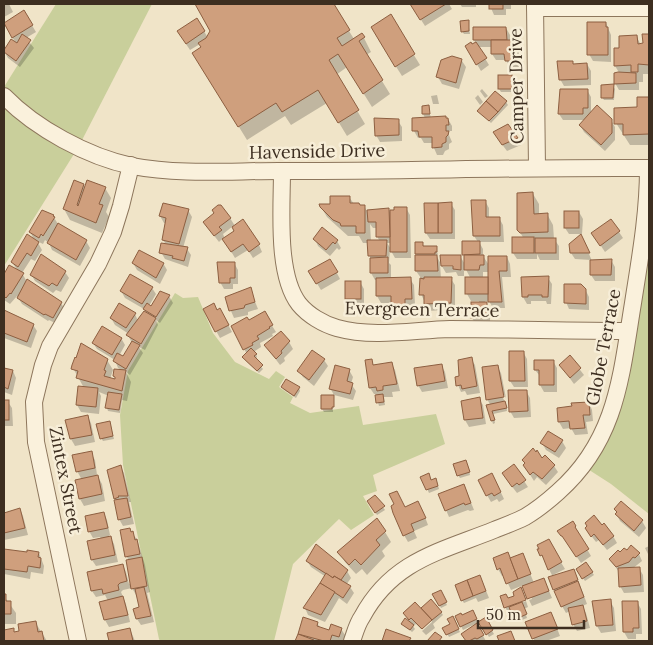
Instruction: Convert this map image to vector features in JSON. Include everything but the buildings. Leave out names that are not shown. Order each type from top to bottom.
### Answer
[{"type":"street","points":[[535,6],[649,8]]},
{"type":"street","name":"Camper Drive","points":[[535,6],[537,168]]},
{"type":"street","name":"Havenside Drive","points":[[4,96],[28,118],[56,135],[101,156],[131,166],[195,171],[649,168]]},
{"type":"street","name":"Zintex Street","points":[[78,641],[36,442],[34,402],[43,365],[50,346],[98,264],[113,232],[122,206],[131,166]]},
{"type":"street","name":"Globe Terrace","points":[[352,641],[361,617],[378,592],[404,568],[444,548],[525,517],[543,505],[571,480],[583,467],[599,442],[610,419],[621,375],[647,213],[649,168]]},
{"type":"street","name":"Evergreen Terrace","points":[[282,171],[282,216],[286,277],[299,303],[313,316],[336,328],[360,332],[448,330],[628,332]]},
{"type":"green space","points":[[56,4],[152,4],[79,146],[4,266],[4,87]]},
{"type":"green space","points":[[649,248],[649,514],[611,484],[583,466],[598,441]]},
{"type":"green space","points":[[175,293],[183,298],[198,297],[213,333],[235,362],[269,379],[276,371],[285,377],[279,387],[293,397],[290,403],[310,413],[359,406],[363,425],[436,414],[445,444],[373,475],[377,491],[363,496],[374,515],[351,530],[339,519],[293,564],[274,641],[160,641],[159,639],[123,465],[120,415],[128,371]]}]
